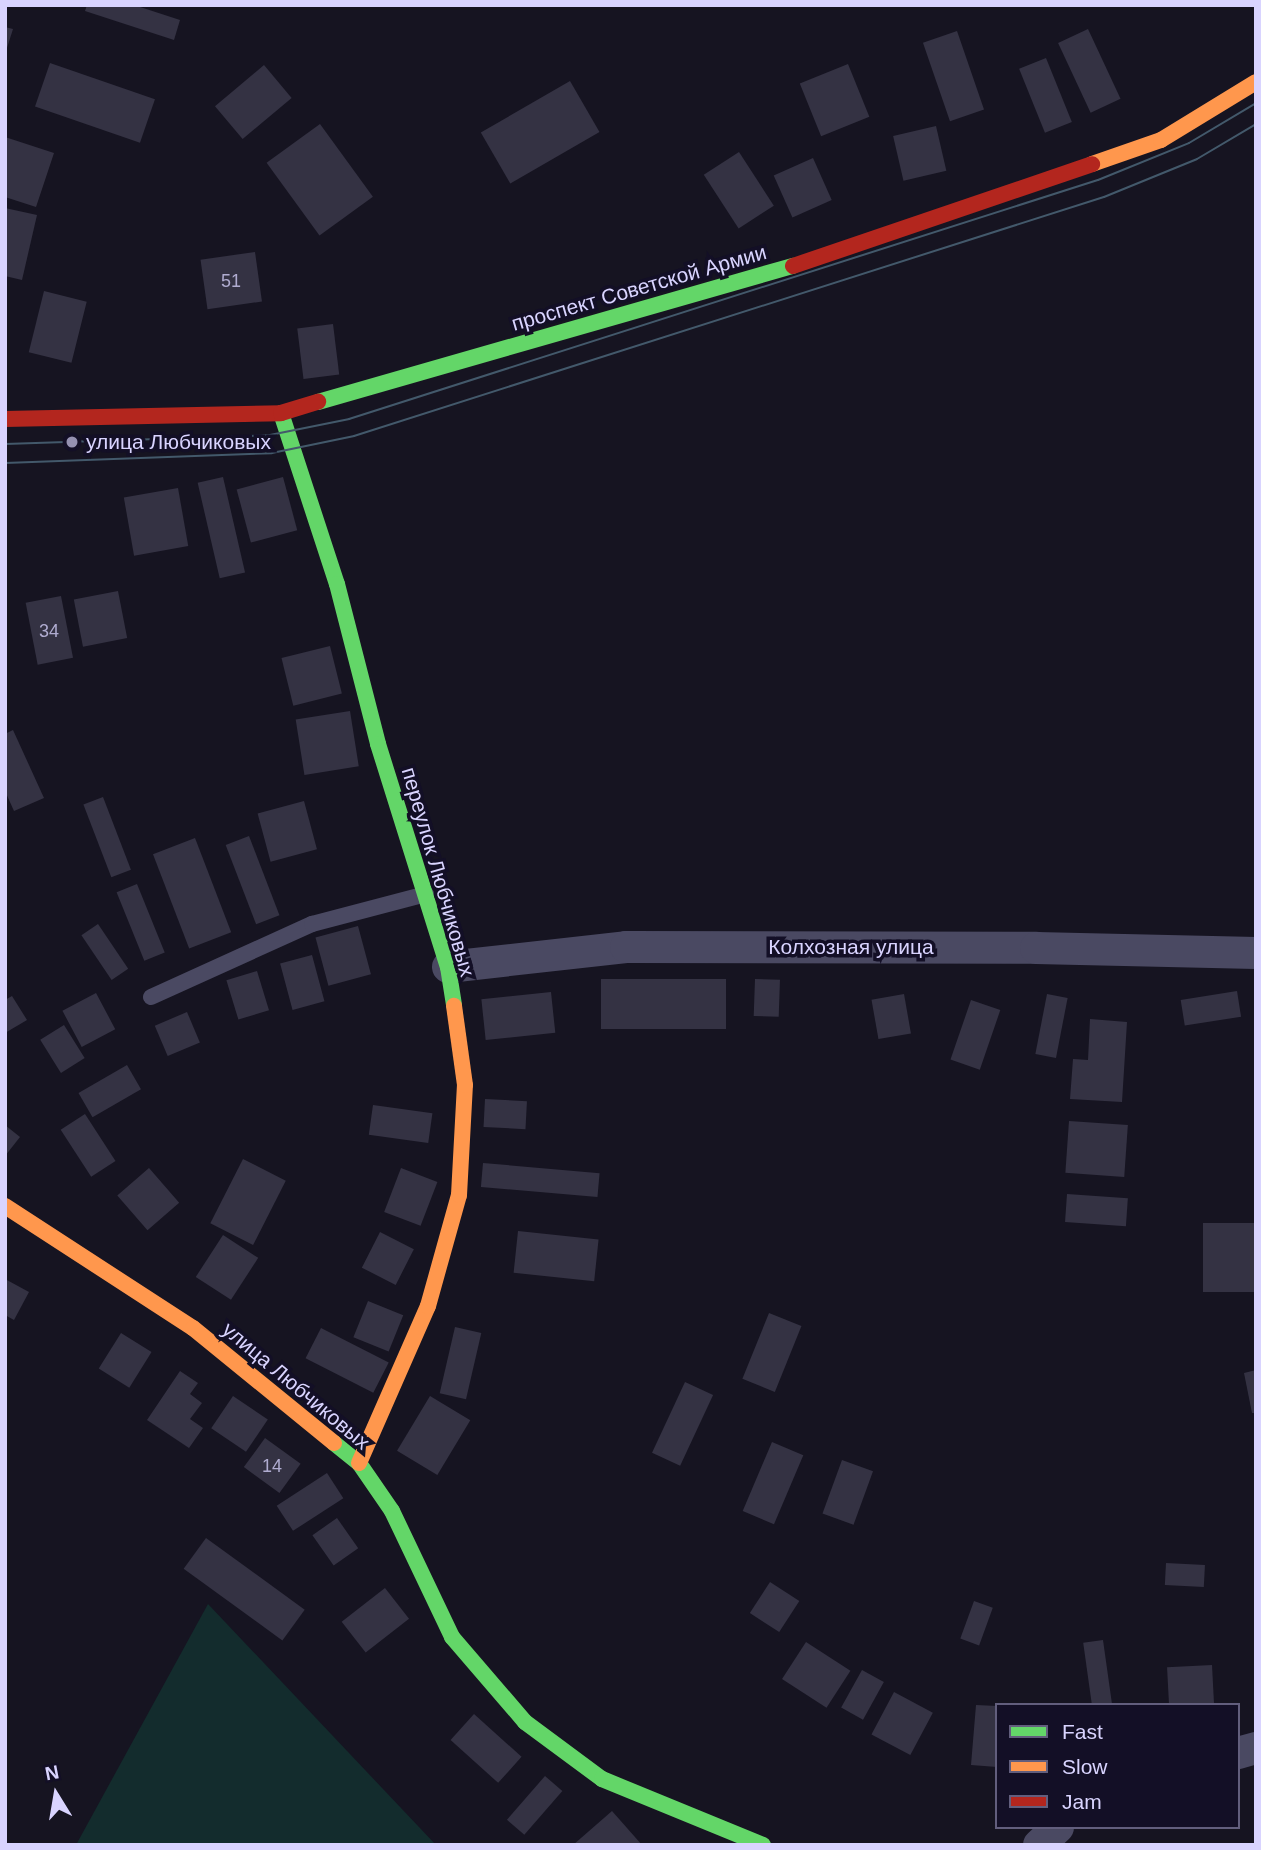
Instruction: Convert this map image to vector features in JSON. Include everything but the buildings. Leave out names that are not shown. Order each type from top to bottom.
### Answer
[{"type":"street","name":"проспект Советской Армии","points":[[5,419],[281,413],[799,264],[1161,140],[1256,82]]},
{"type":"street","name":"переулок Любчиковых","points":[[281,413],[337,584],[378,744],[448,967],[465,1085],[459,1195],[428,1306],[359,1464]]},
{"type":"street","name":"Колхозная улица","points":[[448,967],[626,947],[1036,948],[1256,953]]},
{"type":"street","name":"улица Любчиковых","points":[[5,1206],[193,1328],[359,1464],[392,1511],[452,1637],[525,1722],[601,1779],[763,1845]]},
{"type":"street","points":[[1039,1845],[1056,1829]]},
{"type":"lane","points":[[151,998],[312,924],[426,894]]},
{"type":"green space","points":[[208,1604],[436,1845],[76,1845]]},
{"type":"tram line","points":[[5,444],[270,435],[349,419],[1098,180],[1189,143],[1256,103]]},
{"type":"tram line","points":[[5,463],[272,453],[354,436],[1104,197],[1197,159],[1256,124]]},
{"type":"traffic: fast","points":[[318,402],[793,266]]},
{"type":"traffic: fast","points":[[281,413],[337,584],[378,744],[448,967],[454,1006]]},
{"type":"traffic: fast","points":[[334,1443],[359,1463],[392,1511],[452,1637],[525,1722],[602,1779],[763,1845]]},
{"type":"traffic: slow","points":[[1092,164],[1161,140],[1256,82]]},
{"type":"traffic: slow","points":[[359,1463],[428,1306],[459,1195],[465,1085],[454,1006]]},
{"type":"traffic: slow","points":[[5,1206],[193,1328],[334,1443]]},
{"type":"traffic: jam","points":[[793,266],[1092,164]]},
{"type":"traffic: jam","points":[[5,419],[281,413],[318,402]]},
{"type":"place","name":"улица Любчиковых","points":[[72,442]]}]
